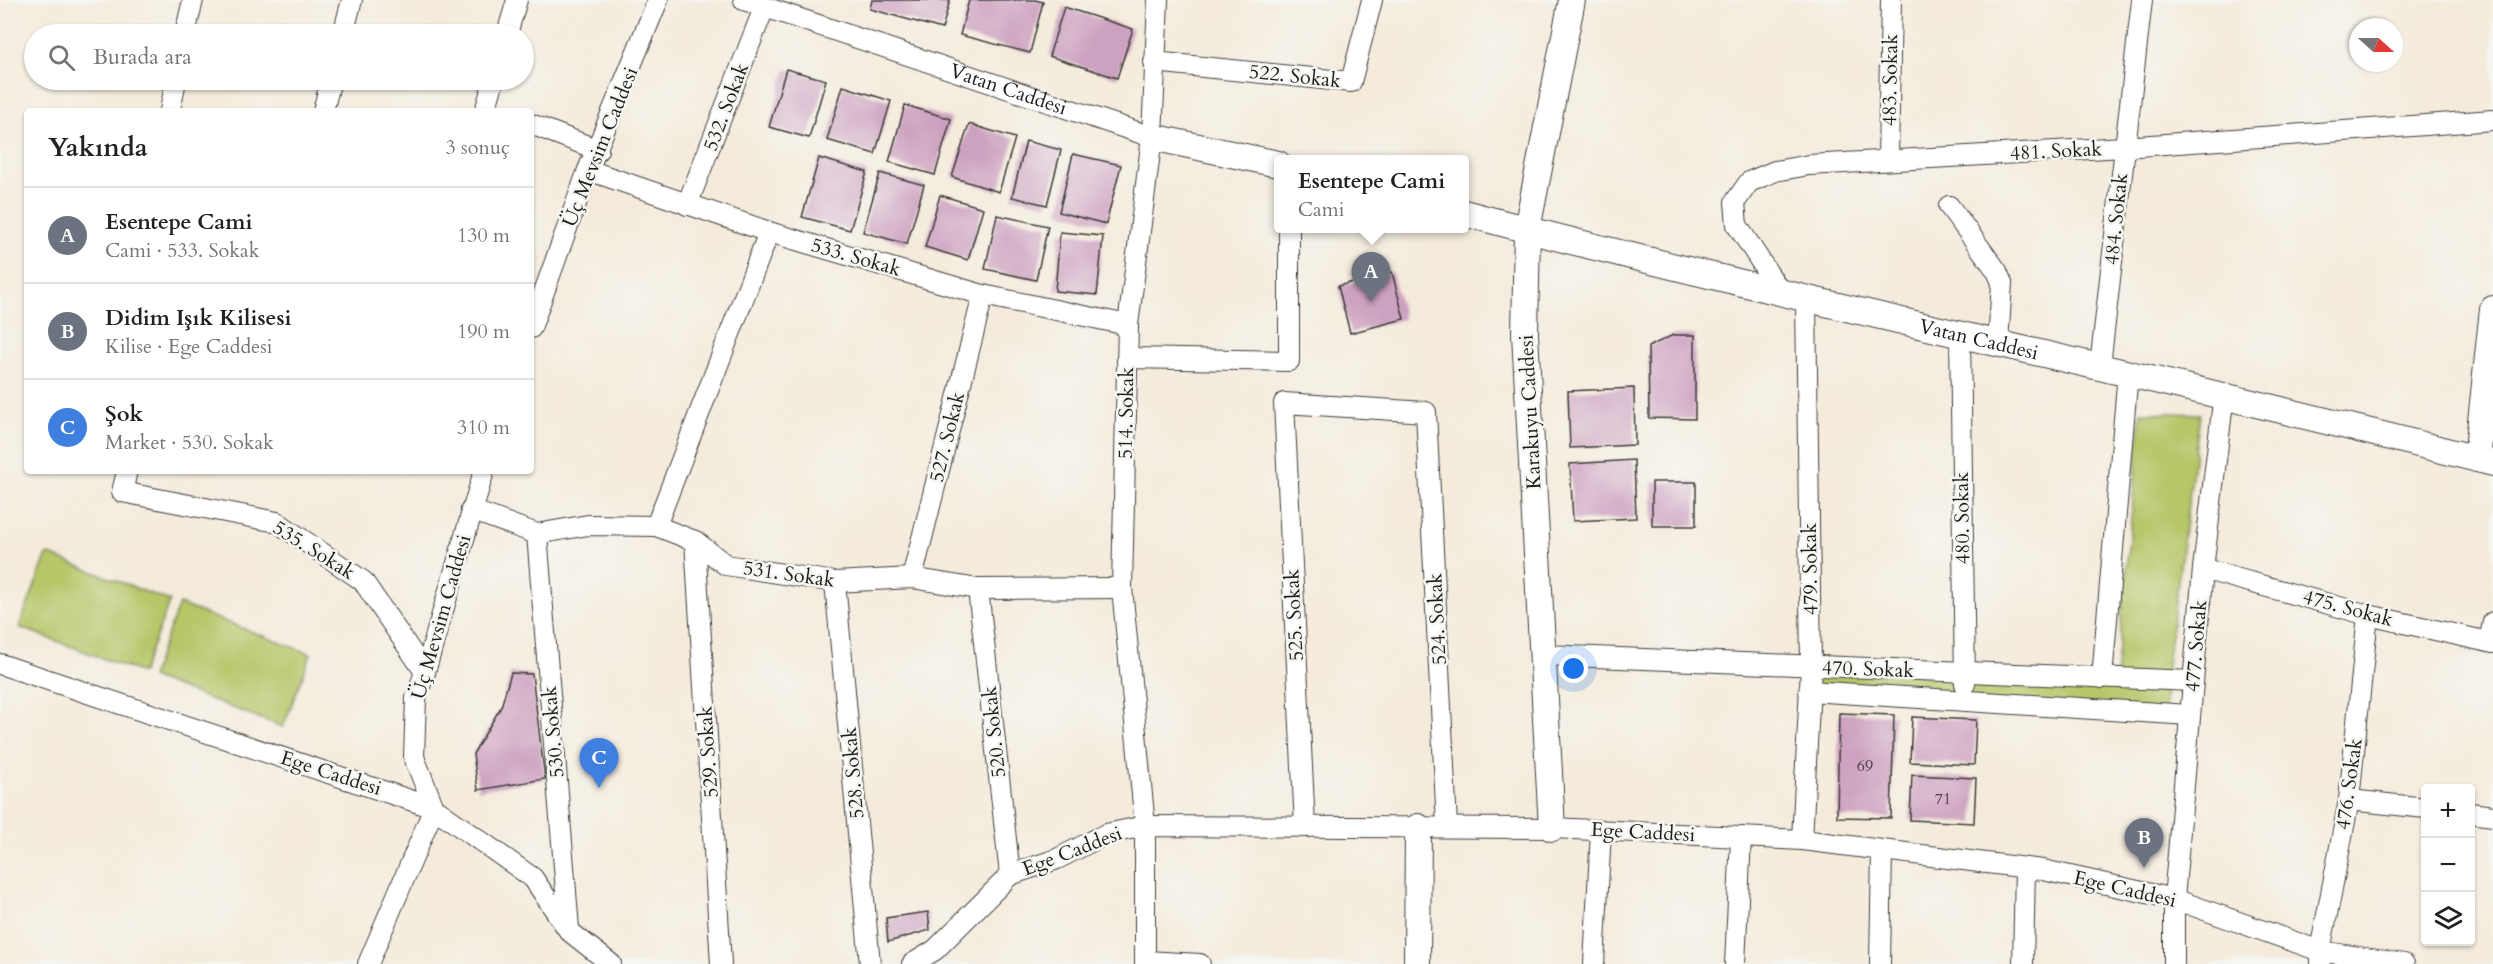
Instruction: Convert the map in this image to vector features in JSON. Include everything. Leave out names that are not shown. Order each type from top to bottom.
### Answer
[{"type":"street","points":[[187,24],[193,0]]},
{"type":"street","points":[[346,24],[352,0]]},
{"type":"street","points":[[510,24],[517,0]]},
{"type":"street","name":"Üç Mevsim Caddesi","points":[[534,320],[588,170],[658,0]]},
{"type":"street","name":"Vatan Caddesi","points":[[744,0],[1152,137],[1274,163]]},
{"type":"street","name":"514. Sokak","points":[[1145,962],[1145,826],[1122,588],[1128,325],[1152,137],[1158,0]]},
{"type":"street","name":"522. Sokak","points":[[1154,62],[1351,82],[1372,0]]},
{"type":"street","name":"Karakuyu Caddesi","points":[[1552,828],[1525,334],[1527,230],[1572,0]]},
{"type":"street","name":"483. Sokak","points":[[1888,160],[1891,0]]},
{"type":"street","name":"484. Sokak","points":[[2100,366],[2142,0]]},
{"type":"street","name":"532. Sokak","points":[[687,205],[764,8]]},
{"type":"street","points":[[171,108],[174,90]]},
{"type":"street","points":[[324,108],[328,90]]},
{"type":"street","points":[[490,108],[493,90]]},
{"type":"street","name":"481. Sokak","points":[[1781,293],[1737,225],[1735,202],[1749,182],[1775,171],[1809,165],[2124,147],[2493,120]]},
{"type":"street","points":[[534,125],[598,150]]},
{"type":"street","name":"533. Sokak","points":[[588,170],[769,232],[983,295],[1128,325]]},
{"type":"street","points":[[1949,206],[1997,271],[2002,283],[1998,343]]},
{"type":"street","name":"Vatan Caddesi","points":[[1469,214],[1806,299],[2224,394],[2485,461]]},
{"type":"street","points":[[656,526],[769,232]]},
{"type":"street","points":[[1127,358],[1289,361],[1289,233]]},
{"type":"street","name":"527. Sokak","points":[[912,578],[983,295]]},
{"type":"street","name":"479. Sokak","points":[[1802,840],[1811,667],[1806,299]]},
{"type":"street","points":[[2485,461],[2493,309]]},
{"type":"street","name":"480. Sokak","points":[[1960,334],[1963,673],[1968,701]]},
{"type":"street","points":[[2102,678],[2128,372]]},
{"type":"street","name":"477. Sokak","points":[[2174,964],[2174,898],[2190,715],[2203,569],[2224,394]]},
{"type":"street","name":"525. Sokak","points":[[1305,827],[1284,403],[1426,412]]},
{"type":"street","name":"524. Sokak","points":[[1426,412],[1447,826]]},
{"type":"street","name":"535. Sokak","points":[[126,474],[122,492],[277,522],[363,582],[425,672]]},
{"type":"street","name":"Üç Mevsim Caddesi","points":[[434,808],[414,757],[416,698],[483,474]]},
{"type":"street","name":"531. Sokak","points":[[471,510],[537,534],[588,525],[656,526],[695,541],[726,565],[835,582],[912,578],[978,589],[1122,588]]},
{"type":"street","name":"530. Sokak","points":[[537,534],[569,931]]},
{"type":"street","name":"529. Sokak","points":[[695,541],[721,964]]},
{"type":"street","name":"475. Sokak","points":[[2203,569],[2368,615],[2491,642]]},
{"type":"street","name":"528. Sokak","points":[[835,582],[870,964]]},
{"type":"street","name":"520. Sokak","points":[[978,589],[1010,874]]},
{"type":"street","name":"476. Sokak","points":[[2320,958],[2349,800],[2368,615]]},
{"type":"street","points":[[2491,642],[2493,622]]},
{"type":"street","name":"470. Sokak","points":[[1544,655],[2193,681]]},
{"type":"street","name":"Ege Caddesi","points":[[0,664],[434,808],[533,878],[569,931],[611,964]]},
{"type":"street","name":"470. Sokak","points":[[1809,691],[2190,715]]},
{"type":"street","points":[[2349,800],[2421,807]]},
{"type":"street","points":[[368,964],[434,808]]},
{"type":"street","points":[[2475,814],[2493,816]]},
{"type":"street","name":"Ege Caddesi","points":[[912,964],[935,950],[1010,874],[1057,860],[1106,834],[1145,826],[1552,828],[1802,840],[2025,868],[2174,898],[2320,958],[2404,964]]},
{"type":"street","points":[[1417,964],[1418,827]]},
{"type":"street","points":[[1594,964],[1601,830]]},
{"type":"street","points":[[1735,964],[1741,837]]},
{"type":"street","points":[[1880,964],[1882,850]]},
{"type":"street","points":[[2023,964],[2025,868]]},
{"type":"street","points":[[1145,962],[1200,964]]},
{"type":"green space","points":[[2141,412],[2200,414],[2165,680],[2165,714],[1809,691],[1811,667],[2116,678]]},
{"type":"green space","points":[[47,554],[170,601],[142,673],[19,627]]},
{"type":"green space","points":[[179,604],[311,654],[283,727],[151,677]]},
{"type":"building","points":[[872,0],[950,0],[942,29],[870,9]]},
{"type":"building","points":[[969,0],[1043,2],[1030,53],[960,35]]},
{"type":"building","points":[[1064,7],[1133,29],[1117,78],[1049,56]]},
{"type":"building","points":[[786,69],[826,80],[809,138],[769,127]]},
{"type":"building","points":[[843,86],[891,101],[875,154],[827,140]]},
{"type":"building","points":[[905,105],[951,119],[935,175],[889,162]]},
{"type":"building","points":[[969,124],[1015,138],[999,192],[952,177]]},
{"type":"building","points":[[1026,141],[1061,150],[1047,205],[1012,197]]},
{"type":"building","points":[[1073,154],[1121,165],[1106,224],[1059,212]]},
{"type":"building","points":[[819,158],[867,172],[850,230],[802,217]]},
{"type":"building","points":[[880,173],[924,185],[907,244],[863,232]]},
{"type":"building","points":[[940,195],[983,208],[968,260],[925,247]]},
{"type":"building","points":[[997,215],[1048,226],[1036,280],[985,269]]},
{"type":"building","points":[[1060,232],[1103,236],[1097,295],[1055,291]]},
{"type":"building","points":[[1392,272],[1404,319],[1350,333],[1338,286]]},
{"type":"building","points":[[1673,335],[1695,335],[1695,419],[1649,418],[1648,347]]},
{"type":"building","points":[[1634,388],[1635,445],[1570,448],[1568,391]]},
{"type":"building","points":[[1634,460],[1636,518],[1573,521],[1570,464]]},
{"type":"building","points":[[1652,482],[1696,482],[1696,526],[1652,526]]},
{"type":"building","points":[[511,673],[532,674],[545,779],[478,790],[473,754],[501,707]]},
{"type":"building","points":[[1839,713],[1894,715],[1891,818],[1837,817]]},
{"type":"building","points":[[1912,717],[1976,720],[1974,765],[1910,762]]},
{"type":"building","points":[[1912,775],[1976,778],[1974,823],[1910,820]]},
{"type":"building","points":[[928,912],[930,930],[888,942],[886,918]]},
{"type":"place","name":"Esentepe Cami","points":[[1371,302]]},
{"type":"place","name":"Şok","points":[[599,788]]},
{"type":"place","name":"Didim Işık Kilisesi","points":[[2144,868]]}]
